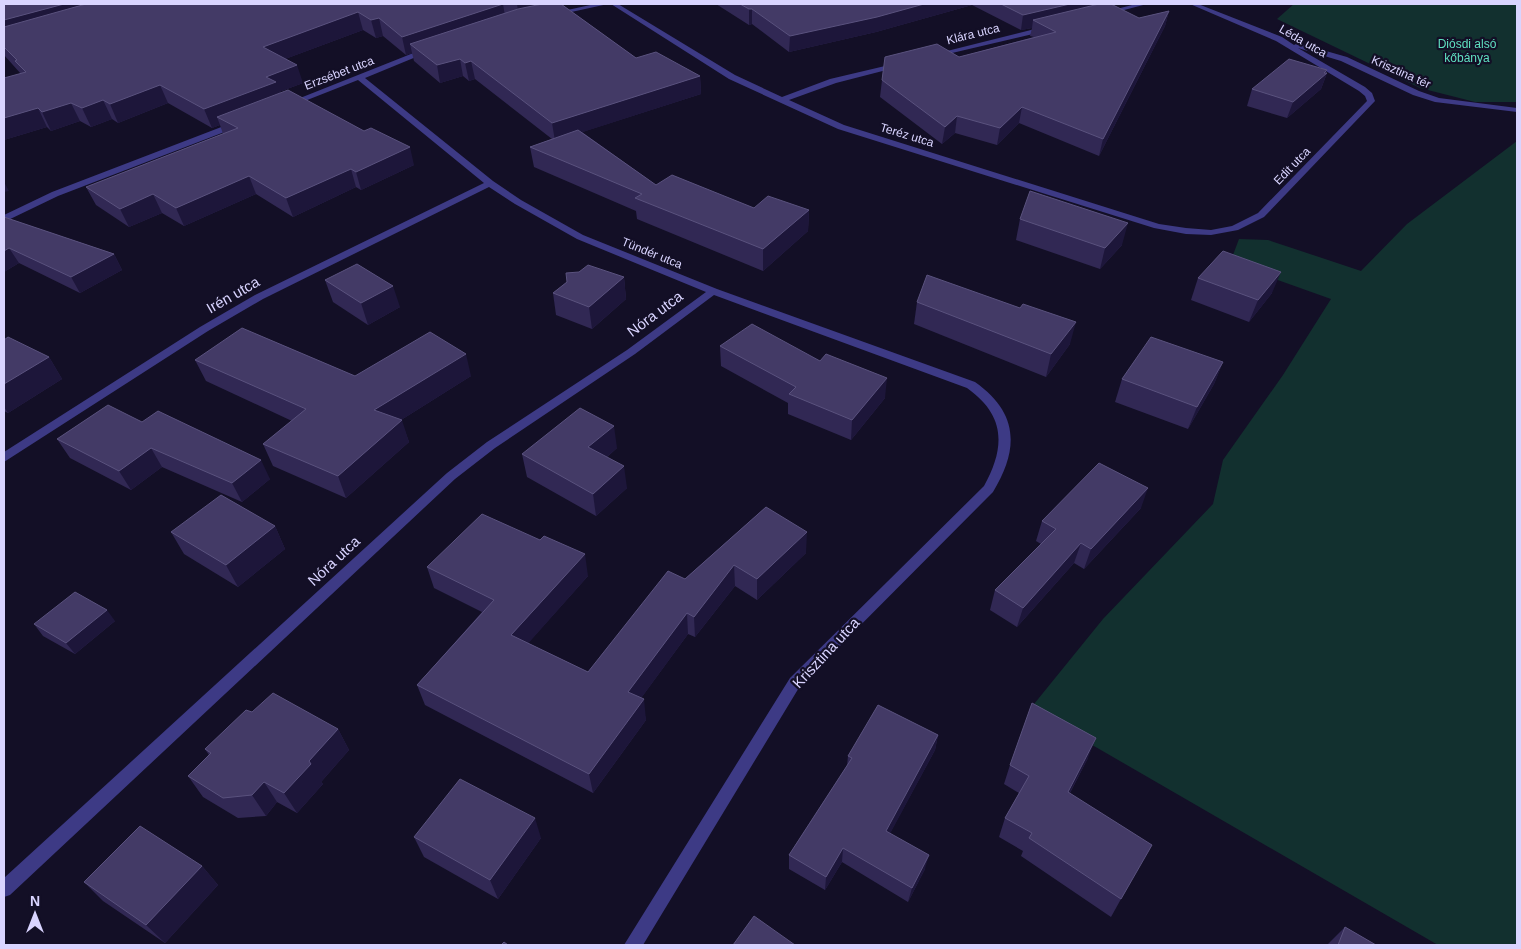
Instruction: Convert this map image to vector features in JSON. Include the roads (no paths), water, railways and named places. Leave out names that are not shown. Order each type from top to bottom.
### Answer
[{"type":"street","points":[[547,16],[605,4]]},
{"type":"street","name":"Teréz utca","points":[[614,4],[732,77],[848,130],[1157,226],[1186,232],[1215,233]]},
{"type":"street","points":[[1097,15],[1144,4]]},
{"type":"street","name":"Léda utca","points":[[1193,4],[1279,39],[1369,95]]},
{"type":"street","name":"Klára utca","points":[[927,57],[1059,25]]},
{"type":"street","name":"Krisztina tér","points":[[1279,39],[1344,59],[1416,93],[1438,100],[1464,105],[1517,110]]},
{"type":"street","name":"Erzsébet utca","points":[[276,109],[442,46]]},
{"type":"street","points":[[781,100],[833,81],[908,62]]},
{"type":"street","name":"Tündér utca","points":[[359,77],[490,183],[518,202],[580,237],[713,291],[971,385]]},
{"type":"street","name":"Edit utca","points":[[1215,233],[1242,228],[1261,215],[1371,101],[1369,95]]},
{"type":"street","points":[[4,219],[55,194],[248,120]]},
{"type":"street","name":"Irén utca","points":[[4,458],[204,329],[259,297],[310,270],[490,183]]},
{"type":"street","name":"Nóra utca","points":[[4,889],[451,476],[506,435],[631,352],[713,291]]},
{"type":"street","name":"Krisztina utca","points":[[633,945],[795,682],[989,489],[1001,467],[1006,446],[1003,424],[992,402],[971,385]]},
{"type":"park label","name":"Diósdi alsó kőbánya","points":[[1467,51]]}]
